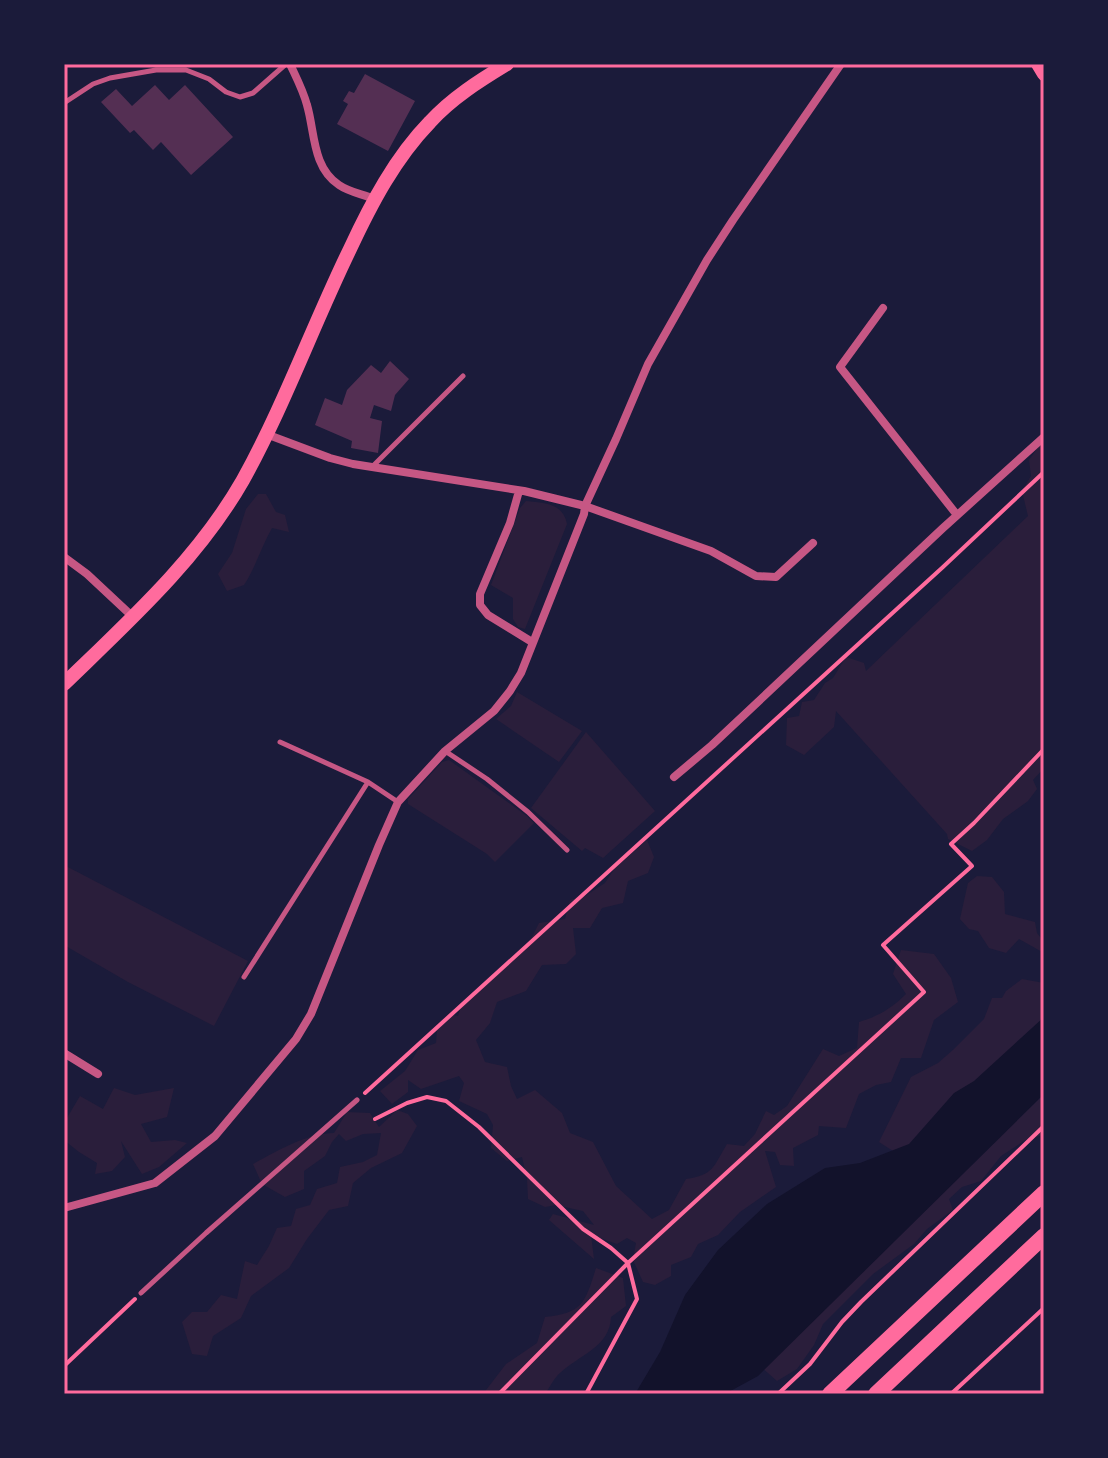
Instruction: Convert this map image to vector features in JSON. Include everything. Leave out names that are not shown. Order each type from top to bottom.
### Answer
[{"type":"highway","points":[[830,1394],[1044,1193]]},
{"type":"highway","points":[[876,1394],[1044,1236]]},
{"type":"main road","points":[[64,684],[180,568],[242,482],[340,268],[374,199],[402,156],[434,117],[463,92],[507,64]]},
{"type":"street","points":[[288,64],[306,100],[321,164],[336,183],[374,199]]},
{"type":"street","points":[[64,1208],[155,1183],[215,1136],[296,1039],[311,1014],[398,802],[445,751],[494,711],[521,673],[585,506],[648,364],[707,260],[841,64]]},
{"type":"street","points":[[883,308],[840,367],[957,515]]},
{"type":"street","points":[[266,434],[330,458],[519,491],[585,506],[711,551],[756,576],[776,577],[813,543]]},
{"type":"street","points":[[674,777],[1044,437]]},
{"type":"street","points":[[519,491],[510,523],[480,594],[480,605],[488,615],[532,642]]},
{"type":"street","points":[[64,557],[133,617]]},
{"type":"street","points":[[64,1053],[98,1074]]},
{"type":"lane","points":[[64,103],[85,88],[110,78],[156,70],[186,70],[240,97],[253,93],[288,64]]},
{"type":"lane","points":[[373,466],[463,376]]},
{"type":"lane","points":[[280,742],[368,782],[398,802]]},
{"type":"lane","points":[[445,751],[528,812],[567,850]]},
{"type":"lane","points":[[244,977],[368,782]]},
{"type":"lane","points":[[141,1293],[357,1100]]},
{"type":"path","points":[[357,1100],[1044,472]]},
{"type":"path","points":[[499,1394],[628,1263],[924,992],[883,945],[972,866],[951,844],[1044,749]]},
{"type":"path","points":[[375,1119],[427,1097],[446,1101],[479,1127],[583,1229],[628,1263],[637,1299],[586,1394]]},
{"type":"path","points":[[778,1394],[810,1364],[861,1302],[1044,1126]]},
{"type":"path","points":[[64,1366],[141,1293]]},
{"type":"path","points":[[951,1394],[1044,1308]]},
{"type":"shaded area","points":[[1044,439],[1044,768],[1033,780],[1037,789],[1028,801],[1003,819],[987,840],[972,851],[948,839],[947,834],[836,711],[834,727],[804,755],[786,745],[787,718],[799,716],[802,702],[814,700],[846,657],[864,663],[866,671],[1028,516],[1022,491],[1031,476],[1029,460]]},
{"type":"shaded area","points":[[258,494],[266,494],[276,512],[285,515],[289,532],[272,528],[244,585],[227,591],[218,574],[232,553],[246,509]]},
{"type":"shaded area","points":[[526,501],[557,508],[567,524],[525,629],[518,627],[513,619],[513,598],[491,585],[520,508]]},
{"type":"shaded area","points":[[517,692],[582,731],[559,762],[496,719],[511,706]]},
{"type":"shaded area","points":[[586,732],[655,811],[603,858],[585,848],[582,851],[531,808]]},
{"type":"shaded area","points":[[449,760],[534,823],[495,862],[408,804],[408,799],[442,762]]},
{"type":"shaded area","points":[[647,840],[654,857],[648,873],[628,881],[623,903],[602,908],[590,928],[573,928],[576,954],[566,964],[542,965],[526,991],[497,1002],[490,1023],[476,1040],[485,1062],[507,1067],[517,1099],[535,1090],[562,1113],[570,1133],[593,1142],[616,1186],[652,1219],[669,1210],[686,1179],[712,1169],[727,1144],[744,1146],[755,1134],[766,1111],[774,1115],[787,1106],[823,1049],[839,1056],[857,1048],[859,1022],[885,1011],[906,994],[893,974],[901,950],[934,954],[951,978],[958,1002],[934,1020],[921,1058],[901,1058],[891,1082],[876,1085],[859,1094],[846,1128],[819,1126],[818,1135],[793,1148],[794,1166],[780,1165],[775,1152],[765,1151],[776,1187],[740,1212],[718,1235],[698,1244],[691,1257],[671,1265],[671,1276],[655,1285],[643,1282],[633,1260],[636,1243],[627,1238],[617,1244],[591,1235],[594,1259],[549,1220],[553,1214],[594,1225],[583,1211],[556,1205],[545,1207],[528,1199],[522,1157],[507,1161],[491,1148],[493,1125],[487,1114],[459,1101],[464,1083],[459,1076],[421,1089],[408,1080],[408,1092],[392,1104],[380,1091],[405,1071],[418,1050],[436,1043],[437,1029],[449,1014],[458,1016],[461,1006],[528,945],[539,923],[565,919],[570,900],[585,896],[605,883],[615,868]]},
{"type":"shaded area","points":[[64,865],[248,961],[214,1026],[64,945]]},
{"type":"shaded area","points":[[977,876],[992,877],[1004,892],[1005,914],[1035,922],[1037,933],[1044,942],[1044,953],[1019,939],[1006,953],[989,948],[978,931],[969,929],[960,919],[968,883]]},
{"type":"shaded area","points":[[1022,979],[1044,983],[1044,1012],[1036,1030],[912,1144],[893,1151],[879,1142],[911,1077],[938,1063],[954,1049],[984,1019],[992,998],[1002,998]]},
{"type":"shaded area","points":[[1044,1017],[1044,1094],[758,1376],[725,1394],[635,1394],[660,1352],[685,1295],[718,1250],[767,1204],[825,1168],[860,1163],[909,1144],[954,1093],[974,1081]]},
{"type":"shaded area","points":[[114,1088],[135,1095],[174,1088],[167,1117],[141,1124],[151,1142],[175,1140],[187,1143],[159,1167],[142,1174],[121,1141],[125,1157],[112,1171],[95,1174],[97,1163],[64,1140],[64,1123],[80,1096],[103,1109]]},
{"type":"shaded area","points":[[1044,1094],[1044,1135],[1027,1139],[1001,1156],[981,1181],[962,1187],[949,1199],[953,1210],[873,1274],[823,1324],[814,1345],[797,1369],[777,1381],[759,1365],[868,1267]]},
{"type":"shaded area","points":[[397,1110],[408,1114],[417,1126],[402,1153],[371,1168],[353,1183],[348,1206],[329,1210],[289,1268],[251,1296],[241,1318],[213,1336],[207,1356],[192,1354],[182,1322],[192,1312],[207,1312],[221,1295],[237,1299],[245,1261],[257,1265],[277,1228],[291,1226],[296,1209],[310,1205],[317,1189],[337,1183],[340,1167],[377,1155],[381,1133],[363,1134],[346,1141],[339,1134],[325,1156],[304,1171],[304,1189],[285,1197],[262,1184],[253,1164],[302,1140],[334,1133],[347,1112],[370,1113],[379,1127]]},
{"type":"shaded area","points":[[596,1268],[623,1278],[626,1306],[611,1317],[605,1336],[599,1343],[560,1373],[545,1394],[483,1394],[506,1364],[537,1343],[545,1317],[567,1313],[581,1304]]},
{"type":"building","points":[[365,74],[415,101],[388,151],[337,124],[348,104],[343,101],[349,91],[354,93]]},
{"type":"building","points":[[155,85],[169,100],[185,85],[233,137],[191,175],[161,142],[153,150],[134,130],[130,133],[101,102],[116,89],[132,106]]},
{"type":"building","points":[[390,361],[409,379],[395,395],[391,411],[374,405],[370,418],[382,421],[378,453],[351,448],[352,441],[315,425],[325,398],[342,405],[347,390],[371,365],[381,373]]}]
